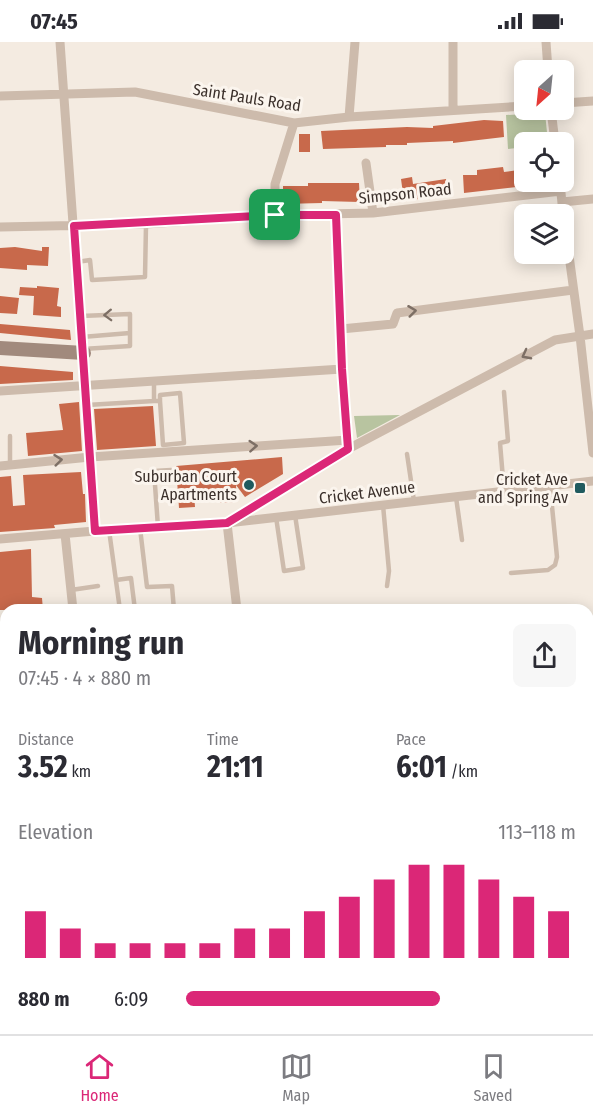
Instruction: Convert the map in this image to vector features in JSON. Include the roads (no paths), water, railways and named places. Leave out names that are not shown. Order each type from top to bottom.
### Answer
[{"type":"street","points":[[60,42],[84,351],[95,531]]},
{"type":"street","points":[[349,117],[355,42]]},
{"type":"street","points":[[453,42],[453,110]]},
{"type":"street","points":[[546,42],[547,60]]},
{"type":"street","name":"Saint Pauls Road","points":[[0,96],[135,93],[294,123],[349,117],[514,107]]},
{"type":"street","points":[[574,102],[593,101]]},
{"type":"street","points":[[275,215],[275,184],[294,123]]},
{"type":"street","points":[[366,163],[373,213]]},
{"type":"street","name":"Simpson Road","points":[[0,227],[146,224],[275,215],[373,213],[518,192]]},
{"type":"street","points":[[561,192],[562,202],[593,199]]},
{"type":"street","points":[[336,215],[342,369],[348,445]]},
{"type":"street","points":[[570,264],[593,453]]},
{"type":"street","points":[[341,329],[393,324],[397,313],[573,290]]},
{"type":"street","points":[[236,604],[227,523],[348,445],[555,340],[593,334]]},
{"type":"street","points":[[0,348],[84,351]]},
{"type":"street","points":[[0,391],[342,369]]},
{"type":"street","points":[[0,466],[90,457],[348,445]]},
{"type":"street","name":"Cricket Avenue","points":[[0,539],[227,523],[593,481]]},
{"type":"street","points":[[64,534],[72,604]]},
{"type":"lane","points":[[77,262],[90,260],[92,280],[145,277],[146,224]]},
{"type":"lane","points":[[81,316],[130,314],[130,346],[84,351]]},
{"type":"lane","points":[[82,337],[130,333]]},
{"type":"lane","points":[[154,381],[163,445],[184,443],[180,393],[160,395],[157,401]]},
{"type":"lane","points":[[504,392],[508,441],[500,443],[504,491]]},
{"type":"lane","points":[[86,405],[157,401]]},
{"type":"lane","points":[[10,436],[10,465]]},
{"type":"lane","points":[[407,454],[414,501]]},
{"type":"lane","points":[[158,527],[154,471],[171,470]]},
{"type":"lane","points":[[511,573],[548,570],[555,565],[557,557],[550,486]]},
{"type":"lane","points":[[456,496],[462,540]]},
{"type":"lane","points":[[383,505],[389,571],[387,586]]},
{"type":"lane","points":[[276,518],[284,572],[303,568],[295,515]]},
{"type":"lane","points":[[141,528],[147,587],[172,586],[174,604]]},
{"type":"lane","points":[[109,530],[119,604]]},
{"type":"lane","points":[[116,580],[132,578],[134,604]]},
{"type":"lane","points":[[71,590],[98,586]]},
{"type":"place","name":"Suburban Court Apartments","points":[[249,485]]},
{"type":"place","name":"Cricket Ave and Spring Av","points":[[580,488]]}]
